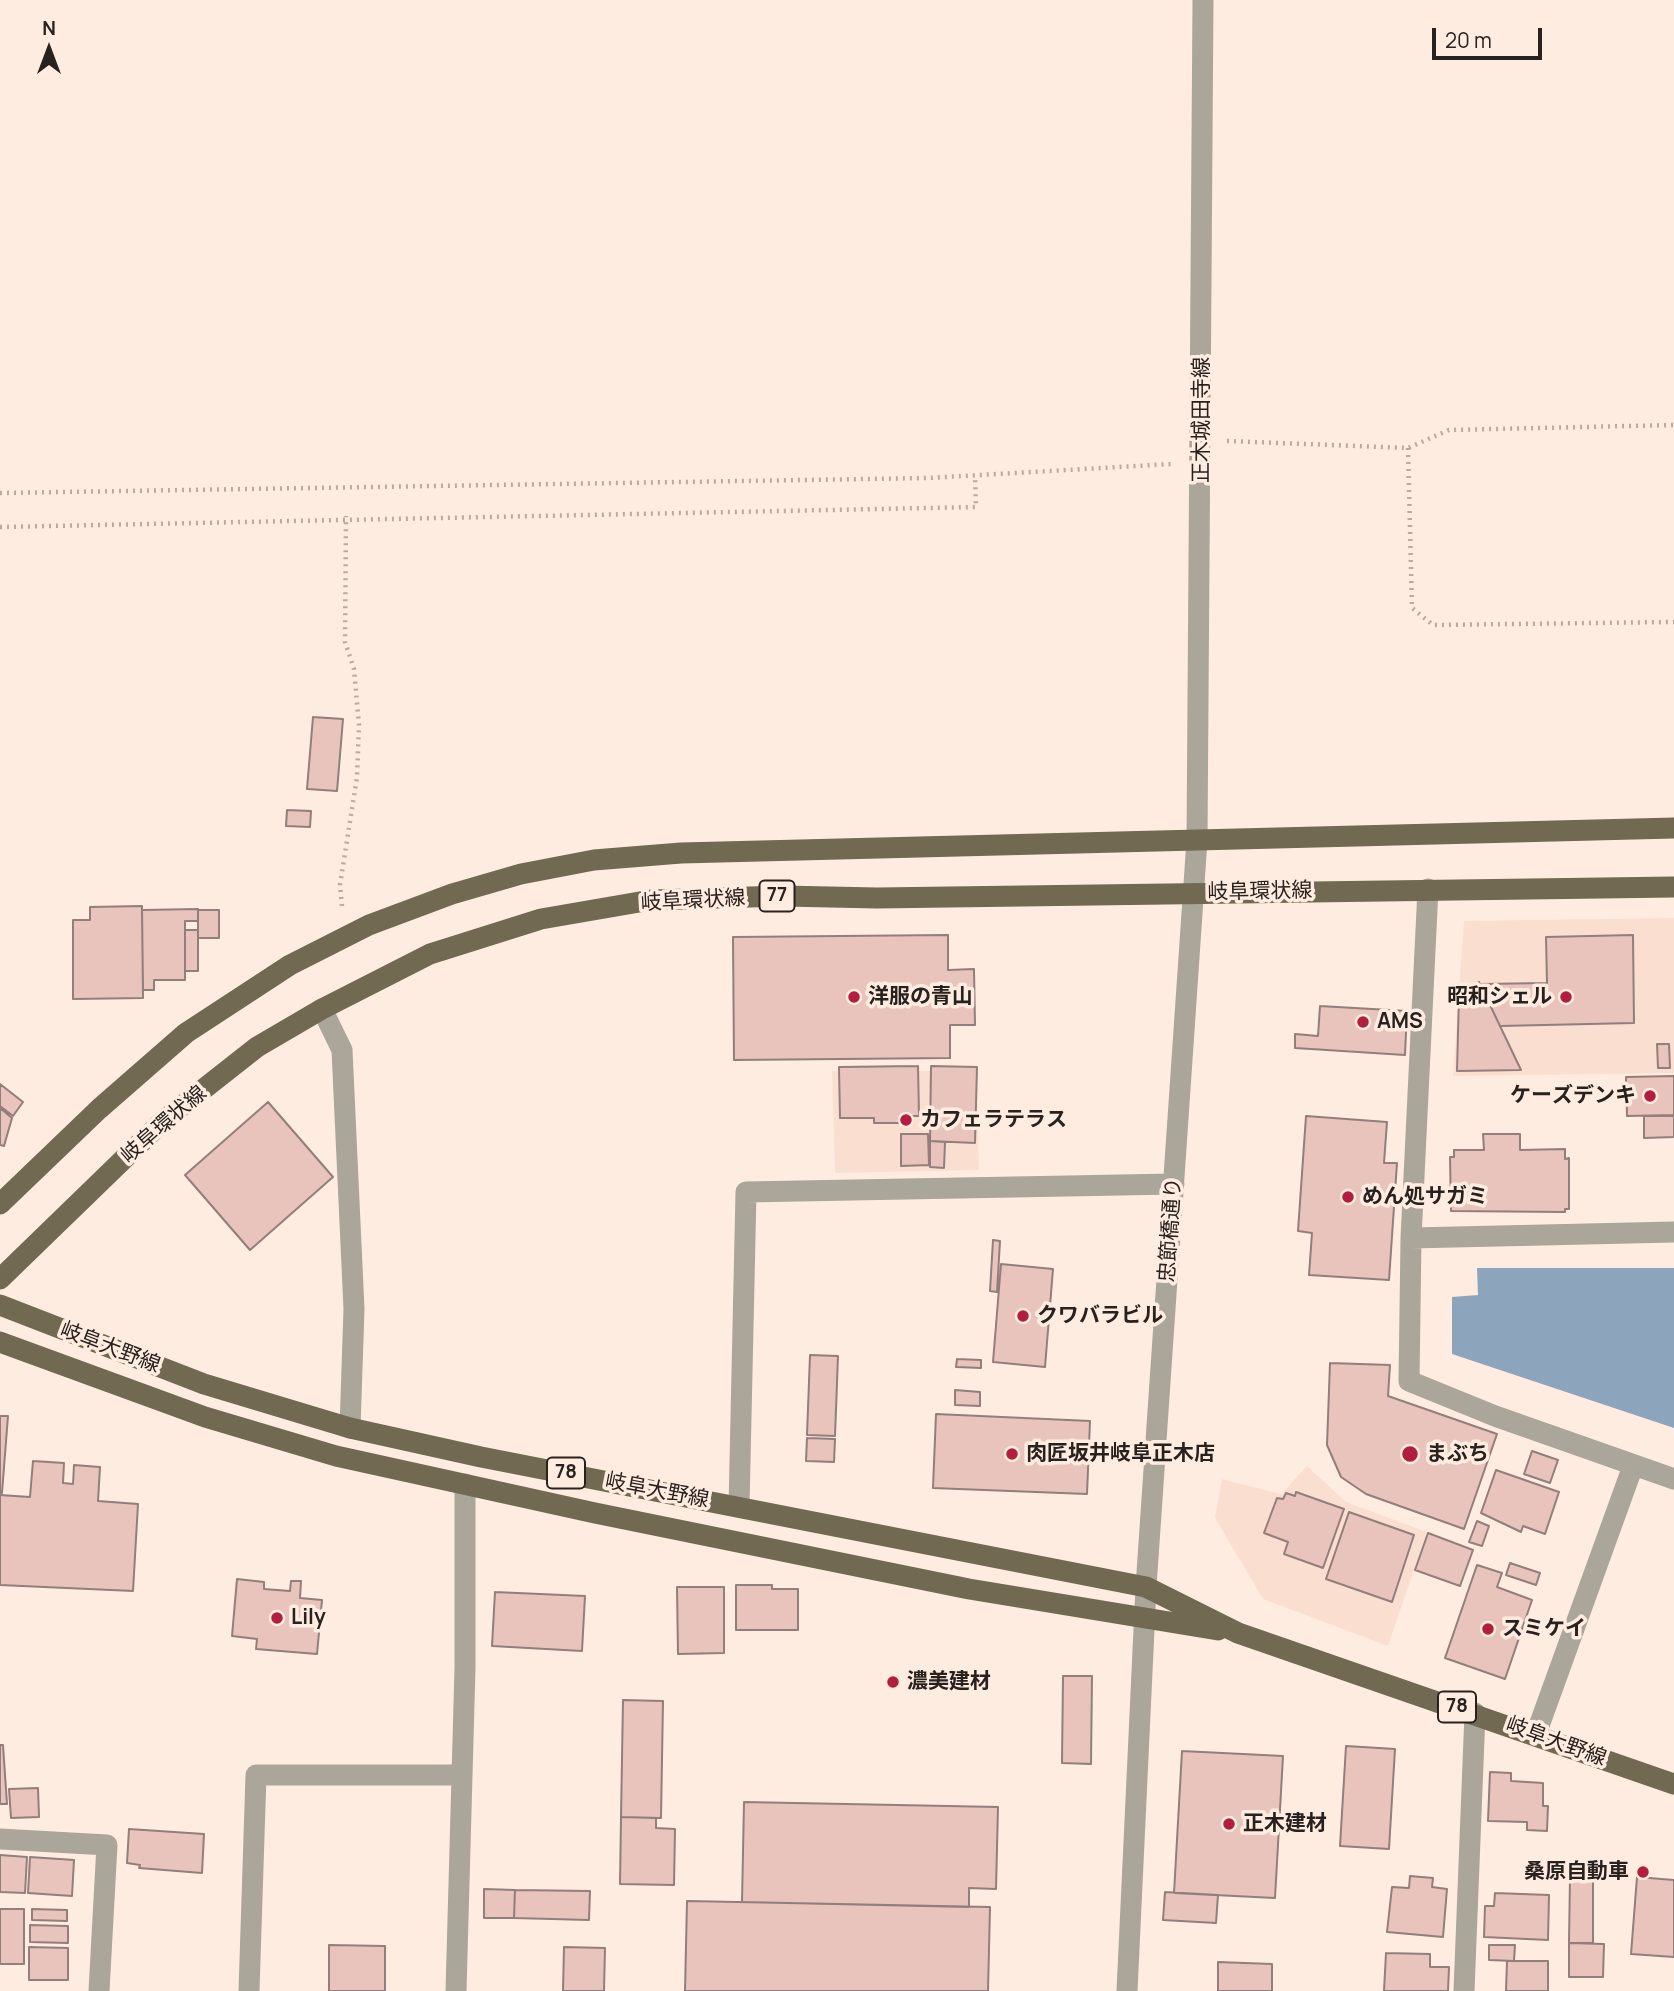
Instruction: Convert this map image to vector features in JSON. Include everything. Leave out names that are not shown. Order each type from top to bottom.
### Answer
[{"type":"main road","name":"77","points":[[0,1204],[99,1109],[186,1032],[290,965],[353,933],[452,894],[521,874],[594,860],[681,853],[1674,828]]},
{"type":"main road","name":"岐阜環状線","points":[[0,1279],[163,1121],[257,1047],[322,1009],[430,954],[541,919],[651,900],[1674,887]]},
{"type":"main road","name":"岐阜大野線","points":[[0,1305],[204,1384],[350,1428],[1146,1587],[1238,1633],[1674,1784]]},
{"type":"main road","name":"岐阜大野線","points":[[0,1342],[205,1417],[336,1456],[969,1589],[1238,1633]]},
{"type":"street","name":"正木城田寺線","points":[[1197,841],[1202,462],[1203,0]]},
{"type":"street","name":"忠節橋通り","points":[[1127,1991],[1146,1587],[1197,841]]},
{"type":"street","points":[[1428,889],[1411,1238],[1409,1381],[1674,1479]]},
{"type":"street","points":[[322,1009],[342,1050],[354,1309],[350,1428]]},
{"type":"street","points":[[739,1507],[746,1192],[1174,1184]]},
{"type":"street","points":[[1411,1238],[1674,1232]]},
{"type":"street","points":[[1536,1734],[1633,1466]]},
{"type":"street","points":[[456,1991],[465,1668],[465,1484]]},
{"type":"street","points":[[1464,1991],[1475,1713]]},
{"type":"street","points":[[249,1991],[256,1775],[460,1775]]},
{"type":"street","points":[[0,1839],[107,1845],[99,1991]]},
{"type":"path","points":[[1202,440],[1408,448],[1449,430],[1674,425]]},
{"type":"path","points":[[1408,448],[1412,608],[1433,625],[1674,622]]},
{"type":"path","points":[[0,493],[975,476],[1202,462]]},
{"type":"path","points":[[0,527],[976,507],[975,476]]},
{"type":"path","points":[[346,518],[345,642],[354,669],[359,726],[357,777],[340,902],[353,933]]},
{"type":"shaded area","name":"昭和シェル","points":[[1674,918],[1674,1073],[1453,1076],[1464,921]]},
{"type":"shaded area","name":"カフェラテラス","points":[[832,1071],[976,1071],[979,1170],[835,1173]]},
{"type":"shaded area","points":[[1307,1466],[1346,1502],[1427,1532],[1388,1646],[1263,1599],[1215,1518],[1222,1479],[1281,1494]]},
{"type":"water","points":[[1477,1268],[1674,1268],[1674,1428],[1452,1354],[1452,1297],[1478,1295]]},
{"type":"building","points":[[313,717],[343,719],[337,791],[307,789]]},
{"type":"building","points":[[287,810],[311,811],[310,827],[286,826]]},
{"type":"building","points":[[142,906],[143,998],[73,999],[73,920],[90,920],[90,907]]},
{"type":"building","points":[[198,909],[198,921],[185,921],[185,980],[154,980],[154,990],[143,990],[142,910]]},
{"type":"building","points":[[198,910],[219,910],[219,938],[198,938]]},
{"type":"building","points":[[185,930],[198,930],[198,971],[185,971]]},
{"type":"building","name":"洋服の青山","points":[[948,935],[948,970],[974,969],[975,1025],[950,1025],[950,1058],[734,1060],[733,937]]},
{"type":"building","points":[[1633,935],[1634,1023],[1500,1026],[1480,984],[1547,983],[1546,937]]},
{"type":"building","points":[[1479,982],[1521,1070],[1457,1071],[1459,995]]},
{"type":"building","name":"AMS","points":[[1320,1006],[1407,1011],[1405,1055],[1295,1048],[1295,1034],[1318,1036]]},
{"type":"building","points":[[1657,1044],[1669,1044],[1670,1068],[1658,1068]]},
{"type":"building","points":[[918,1066],[919,1116],[901,1116],[901,1123],[874,1123],[874,1118],[840,1118],[839,1067]]},
{"type":"building","points":[[931,1066],[977,1067],[975,1143],[930,1141]]},
{"type":"building","name":"ケーズデンキ","points":[[1674,1076],[1674,1115],[1627,1116],[1626,1077]]},
{"type":"building","points":[[0,1084],[23,1102],[13,1116],[0,1106]]},
{"type":"building","points":[[268,1102],[333,1177],[250,1250],[185,1175]]},
{"type":"building","points":[[0,1108],[12,1118],[4,1146],[0,1145]]},
{"type":"building","name":"めん処サガミ","points":[[1306,1116],[1387,1122],[1384,1163],[1397,1163],[1389,1280],[1309,1275],[1312,1233],[1298,1231]]},
{"type":"building","points":[[1644,1116],[1674,1116],[1674,1137],[1644,1138]]},
{"type":"building","points":[[901,1134],[928,1134],[929,1165],[901,1166]]},
{"type":"building","points":[[1483,1134],[1520,1134],[1520,1150],[1565,1149],[1565,1159],[1569,1158],[1569,1209],[1565,1209],[1565,1212],[1451,1211],[1450,1157],[1454,1157],[1454,1150],[1484,1150]]},
{"type":"building","points":[[930,1141],[945,1142],[944,1168],[930,1167]]},
{"type":"building","points":[[993,1240],[1000,1241],[997,1292],[990,1291]]},
{"type":"building","name":"クワバラビル","points":[[1001,1264],[1053,1269],[1045,1367],[993,1362]]},
{"type":"building","points":[[810,1355],[838,1356],[835,1436],[807,1435]]},
{"type":"building","points":[[957,1359],[981,1360],[981,1368],[956,1367]]},
{"type":"building","name":"まぶち","points":[[1330,1363],[1390,1365],[1388,1396],[1497,1434],[1464,1529],[1366,1494],[1341,1477],[1327,1445]]},
{"type":"building","points":[[955,1390],[980,1392],[980,1406],[955,1405]]},
{"type":"building","name":"肉匠坂井岐阜正木店","points":[[936,1414],[1090,1421],[1087,1494],[933,1488]]},
{"type":"building","points":[[0,1416],[8,1416],[2,1493],[0,1493]]},
{"type":"building","points":[[807,1438],[835,1439],[834,1462],[806,1461]]},
{"type":"building","points":[[1532,1451],[1558,1460],[1550,1483],[1524,1474]]},
{"type":"building","points":[[33,1461],[64,1463],[63,1483],[73,1484],[74,1465],[100,1467],[98,1501],[138,1504],[133,1591],[0,1585],[0,1495],[30,1497]]},
{"type":"building","points":[[1496,1470],[1559,1492],[1545,1534],[1523,1526],[1521,1532],[1481,1513]]},
{"type":"building","points":[[1296,1492],[1344,1509],[1323,1568],[1284,1554],[1288,1542],[1264,1533],[1277,1498],[1283,1499],[1286,1493],[1295,1496]]},
{"type":"building","points":[[1349,1512],[1414,1535],[1392,1602],[1326,1579]]},
{"type":"building","points":[[1477,1521],[1489,1526],[1482,1546],[1469,1542]]},
{"type":"building","points":[[1428,1533],[1473,1550],[1460,1586],[1415,1570]]},
{"type":"building","points":[[1510,1563],[1540,1573],[1536,1585],[1506,1575]]},
{"type":"building","name":"スミケイ","points":[[1477,1565],[1502,1573],[1497,1587],[1532,1600],[1505,1679],[1445,1658]]},
{"type":"building","name":"Lily","points":[[237,1579],[264,1582],[264,1589],[290,1591],[291,1581],[301,1581],[300,1598],[322,1600],[317,1654],[256,1649],[257,1639],[232,1636]]},
{"type":"building","points":[[736,1585],[772,1585],[772,1589],[798,1589],[798,1630],[736,1630]]},
{"type":"building","points":[[677,1587],[724,1587],[724,1653],[678,1654]]},
{"type":"building","points":[[495,1592],[585,1596],[582,1651],[492,1646]]},
{"type":"building","points":[[1063,1676],[1092,1676],[1091,1764],[1062,1763]]},
{"type":"building","points":[[623,1700],[663,1701],[661,1818],[621,1817]]},
{"type":"building","points":[[0,1745],[3,1745],[7,1804],[0,1804]]},
{"type":"building","points":[[1346,1746],[1395,1749],[1389,1849],[1340,1846]]},
{"type":"building","name":"正木建材","points":[[1182,1751],[1283,1756],[1275,1898],[1174,1893]]},
{"type":"building","points":[[1490,1772],[1511,1773],[1511,1781],[1543,1783],[1543,1806],[1548,1806],[1547,1831],[1527,1830],[1527,1822],[1488,1821]]},
{"type":"building","points":[[38,1788],[39,1817],[11,1818],[9,1789]]},
{"type":"building","points":[[744,1802],[998,1807],[996,1889],[969,1888],[969,1907],[742,1902]]},
{"type":"building","points":[[621,1817],[656,1818],[656,1828],[675,1829],[674,1885],[620,1884]]},
{"type":"building","points":[[129,1829],[204,1834],[202,1873],[139,1868],[140,1865],[127,1863]]},
{"type":"building","points":[[0,1855],[27,1857],[25,1893],[0,1892]]},
{"type":"building","points":[[30,1857],[74,1860],[72,1896],[28,1893]]},
{"type":"building","points":[[1410,1876],[1433,1878],[1432,1887],[1447,1889],[1443,1937],[1387,1932],[1392,1887],[1409,1888]]},
{"type":"building","points":[[1570,1876],[1593,1876],[1593,1943],[1569,1943]]},
{"type":"building","points":[[1637,1877],[1674,1880],[1674,1957],[1631,1954]]},
{"type":"building","points":[[484,1889],[515,1890],[514,1918],[484,1918]]},
{"type":"building","points":[[515,1890],[590,1891],[589,1920],[514,1918]]},
{"type":"building","points":[[1165,1892],[1218,1895],[1216,1923],[1163,1920]]},
{"type":"building","points":[[1495,1893],[1549,1895],[1548,1940],[1484,1937],[1485,1906],[1494,1906]]},
{"type":"building","points":[[687,1901],[990,1907],[988,1991],[685,1991]]},
{"type":"building","points":[[0,1909],[24,1909],[24,1964],[0,1964]]},
{"type":"building","points":[[32,1909],[67,1910],[67,1921],[32,1920]]},
{"type":"building","points":[[30,1925],[68,1926],[68,1943],[30,1942]]},
{"type":"building","points":[[1569,1943],[1604,1944],[1603,1977],[1569,1977]]},
{"type":"building","points":[[329,1945],[385,1946],[385,1991],[329,1991]]},
{"type":"building","points":[[1489,1945],[1515,1945],[1514,1961],[1489,1960]]},
{"type":"building","points":[[29,1947],[68,1948],[68,1980],[29,1980]]},
{"type":"building","points":[[564,1947],[605,1948],[604,1991],[563,1991]]},
{"type":"building","points":[[1386,1953],[1430,1954],[1430,1967],[1449,1967],[1448,1991],[1384,1991]]},
{"type":"building","points":[[1507,1961],[1548,1961],[1548,1991],[1506,1991]]},
{"type":"building","points":[[1218,1962],[1272,1964],[1272,1991],[1218,1991]]},
{"type":"place","name":"洋服の青山","points":[[854,997]]},
{"type":"place","name":"昭和シェル","points":[[1566,997]]},
{"type":"place","name":"AMS","points":[[1363,1022]]},
{"type":"place","name":"ケーズデンキ","points":[[1650,1096]]},
{"type":"place","name":"カフェラテラス","points":[[906,1120]]},
{"type":"place","name":"めん処サガミ","points":[[1348,1197]]},
{"type":"place","name":"クワバラビル","points":[[1023,1316]]},
{"type":"place","name":"肉匠坂井岐阜正木店","points":[[1012,1454]]},
{"type":"place","name":"まぶち","points":[[1410,1454]]},
{"type":"place","name":"Lily","points":[[277,1618]]},
{"type":"place","name":"スミケイ","points":[[1488,1629]]},
{"type":"place","name":"濃美建材","points":[[893,1682]]},
{"type":"place","name":"正木建材","points":[[1229,1824]]},
{"type":"place","name":"桑原自動車","points":[[1643,1872]]}]
